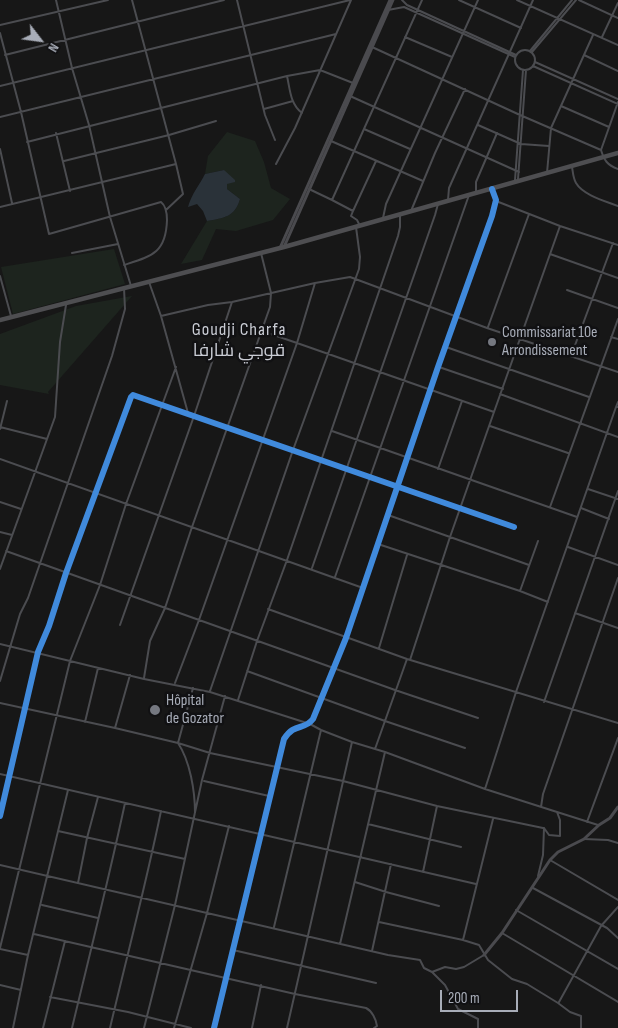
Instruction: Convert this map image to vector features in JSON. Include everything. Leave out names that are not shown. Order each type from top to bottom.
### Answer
[{"type":"highway","points":[[0,320],[282,248],[618,153]]},
{"type":"street","points":[[56,0],[72,68],[96,153],[110,217],[130,286]]},
{"type":"street","points":[[0,25],[108,0]]},
{"type":"street","points":[[132,0],[183,194],[166,210]]},
{"type":"street","points":[[5,55],[138,20],[224,0]]},
{"type":"street","points":[[237,0],[264,110],[275,140]]},
{"type":"street","points":[[0,86],[350,0]]},
{"type":"street","points":[[276,164],[302,113],[350,0]]},
{"type":"street","points":[[350,96],[353,83],[392,0]]},
{"type":"street","points":[[282,248],[392,0]]},
{"type":"street","points":[[402,0],[405,4],[417,10],[516,56]]},
{"type":"street","points":[[332,200],[422,0]]},
{"type":"street","points":[[459,0],[521,28]]},
{"type":"street","points":[[383,220],[386,204],[478,0]]},
{"type":"street","points":[[517,0],[618,45]]},
{"type":"street","points":[[448,201],[449,188],[533,0]]},
{"type":"street","points":[[531,52],[572,0]]},
{"type":"street","points":[[558,19],[578,0],[618,18]]},
{"type":"street","points":[[602,38],[618,3]]},
{"type":"street","points":[[388,10],[404,7],[463,32]]},
{"type":"street","points":[[0,33],[12,84],[21,112],[49,234],[161,202],[164,205],[166,210],[166,234],[161,247],[150,256],[124,265]]},
{"type":"street","points":[[0,117],[336,34]]},
{"type":"street","points":[[547,174],[552,128],[593,35]]},
{"type":"street","points":[[405,37],[452,57]]},
{"type":"street","points":[[371,47],[601,150]]},
{"type":"street","points":[[525,70],[516,64],[516,56],[521,51],[531,52],[535,57],[534,66]]},
{"type":"street","points":[[584,55],[618,71]]},
{"type":"street","points":[[535,62],[618,102]]},
{"type":"street","points":[[525,70],[534,66],[618,102]]},
{"type":"street","points":[[27,142],[56,133],[258,83],[320,70],[353,83]]},
{"type":"street","points":[[517,182],[525,70]]},
{"type":"street","points":[[287,76],[295,107],[302,113]]},
{"type":"street","points":[[411,212],[465,89]]},
{"type":"street","points":[[350,96],[517,172]]},
{"type":"street","points":[[264,110],[293,102]]},
{"type":"street","points":[[618,102],[601,150],[608,165],[618,169]]},
{"type":"street","points":[[561,106],[609,128]]},
{"type":"street","points":[[64,161],[169,135],[216,121]]},
{"type":"street","points":[[478,125],[520,144],[549,146]]},
{"type":"street","points":[[364,129],[411,149]]},
{"type":"street","points":[[56,133],[70,191]]},
{"type":"street","points":[[476,194],[476,182],[497,133]]},
{"type":"street","points":[[329,140],[423,181]]},
{"type":"street","points":[[0,149],[13,204]]},
{"type":"street","points":[[210,692],[293,450],[359,269],[357,220],[351,216],[376,161]]},
{"type":"street","points":[[0,207],[176,164]]},
{"type":"street","points":[[572,166],[575,180],[579,187],[587,193],[618,206]]},
{"type":"street","points":[[308,189],[353,211]]},
{"type":"street","points":[[214,1028],[284,739],[292,728],[310,724],[346,638],[438,367],[458,316],[492,216],[496,201],[492,189]]},
{"type":"street","points":[[335,577],[469,195]]},
{"type":"street","points":[[496,201],[560,226],[618,245]]},
{"type":"street","points":[[312,568],[438,204]]},
{"type":"street","points":[[487,328],[529,214]]},
{"type":"street","points":[[238,700],[398,236],[400,215]]},
{"type":"street","points":[[410,660],[450,537],[560,226]]},
{"type":"street","points":[[72,252],[118,244]]},
{"type":"street","points":[[571,356],[613,244]]},
{"type":"street","points":[[144,678],[150,641],[165,608],[270,307],[271,293],[260,253]]},
{"type":"street","points":[[550,254],[618,278]]},
{"type":"street","points":[[0,276],[11,316]]},
{"type":"street","points":[[160,316],[208,305],[232,302],[345,276],[355,278],[487,328],[618,372]]},
{"type":"street","points":[[149,282],[176,367],[188,413]]},
{"type":"street","points":[[175,684],[297,343],[315,283]]},
{"type":"street","points":[[0,681],[9,645],[28,598],[122,323],[126,305],[124,288]]},
{"type":"street","points":[[567,290],[618,308]]},
{"type":"street","points":[[0,569],[1,560],[12,535],[55,416],[60,342],[66,302]]},
{"type":"street","points":[[120,625],[232,302]]},
{"type":"street","points":[[550,508],[568,453],[618,319]]},
{"type":"street","points":[[262,331],[494,412]]},
{"type":"street","points":[[611,337],[618,340]]},
{"type":"street","points":[[446,346],[590,397]]},
{"type":"street","points":[[28,955],[0,948],[56,715],[70,661],[100,585],[126,504],[176,367]]},
{"type":"street","points":[[438,367],[503,389]]},
{"type":"street","points":[[0,816],[38,652],[131,397],[136,394],[346,470],[514,527]]},
{"type":"street","points":[[500,394],[618,437]]},
{"type":"street","points":[[7,401],[0,428],[47,439]]},
{"type":"street","points":[[438,470],[462,401]]},
{"type":"street","points":[[485,789],[516,692],[618,402]]},
{"type":"street","points":[[490,425],[568,453]]},
{"type":"street","points":[[331,431],[578,518]]},
{"type":"street","points":[[0,459],[18,464],[67,484],[158,514],[226,540],[312,568],[363,588]]},
{"type":"street","points":[[588,489],[617,499]]},
{"type":"street","points":[[544,702],[608,519],[617,499],[618,490]]},
{"type":"street","points":[[0,502],[21,509]]},
{"type":"street","points":[[581,508],[608,519]]},
{"type":"street","points":[[388,515],[530,565]]},
{"type":"street","points":[[0,532],[12,535]]},
{"type":"street","points":[[520,591],[538,541]]},
{"type":"street","points":[[378,544],[548,602]]},
{"type":"street","points":[[568,547],[618,565]]},
{"type":"street","points":[[6,551],[66,574],[478,718]]},
{"type":"street","points":[[379,648],[407,554]]},
{"type":"street","points":[[541,807],[543,794],[618,578]]},
{"type":"street","points":[[268,609],[410,660],[618,723]]},
{"type":"street","points":[[575,613],[618,628]]},
{"type":"street","points":[[0,644],[225,696],[310,724],[352,742],[385,752],[485,789],[598,825]]},
{"type":"street","points":[[375,749],[407,659]]},
{"type":"street","points":[[85,722],[98,668]]},
{"type":"street","points":[[247,671],[385,722],[465,748]]},
{"type":"street","points":[[115,728],[130,675]]},
{"type":"street","points":[[193,688],[178,743],[184,753],[192,781],[195,818]]},
{"type":"street","points":[[144,1028],[175,905],[202,780],[225,696]]},
{"type":"street","points":[[0,704],[115,728],[178,743],[210,753],[343,781],[437,806],[544,828],[549,835],[560,836],[560,820],[557,812]]},
{"type":"street","points":[[274,928],[321,730]]},
{"type":"street","points":[[587,822],[618,738]]},
{"type":"street","points":[[287,1028],[352,742]]},
{"type":"street","points":[[340,944],[385,752]]},
{"type":"street","points":[[0,774],[476,884]]},
{"type":"street","points":[[202,780],[269,796]]},
{"type":"street","points":[[13,1028],[28,955],[68,790]]},
{"type":"street","points":[[78,883],[98,797]]},
{"type":"street","points":[[72,1028],[125,803]]},
{"type":"street","points":[[423,872],[437,806]]},
{"type":"street","points":[[432,972],[445,967],[464,968],[484,955],[502,932],[550,860],[558,852],[584,839],[598,825],[610,818],[618,807]]},
{"type":"street","points":[[110,1028],[161,811]]},
{"type":"street","points":[[463,940],[493,818]]},
{"type":"street","points":[[368,824],[461,847]]},
{"type":"street","points":[[174,1028],[189,969],[207,913],[229,826]]},
{"type":"street","points":[[538,876],[543,855],[544,828]]},
{"type":"street","points":[[58,831],[185,859]]},
{"type":"street","points":[[584,839],[608,840],[618,843]]},
{"type":"street","points":[[550,860],[618,900]]},
{"type":"street","points":[[372,951],[391,864]]},
{"type":"street","points":[[0,865],[340,944],[420,960],[424,968],[432,972],[445,985],[458,1009],[478,1019],[478,1028]]},
{"type":"street","points":[[354,881],[386,892],[439,906]]},
{"type":"street","points":[[531,887],[607,928],[618,938]]},
{"type":"street","points":[[41,905],[98,918]]},
{"type":"street","points":[[558,1003],[601,926],[618,907]]},
{"type":"street","points":[[516,910],[618,969]]},
{"type":"street","points":[[379,922],[479,945],[490,962],[512,979],[527,984],[570,1012],[581,1016],[581,1028]]},
{"type":"street","points":[[502,932],[547,961],[618,1002]]},
{"type":"street","points":[[34,934],[295,994],[366,1008],[372,1013],[376,1022],[377,1026],[374,1028]]},
{"type":"street","points":[[43,1028],[65,941]]},
{"type":"street","points":[[233,950],[376,983]]},
{"type":"street","points":[[0,985],[21,990]]},
{"type":"street","points":[[252,1028],[261,985]]},
{"type":"street","points":[[50,997],[191,1028]]},
{"type":"shaded area","points":[[227,132],[255,141],[264,162],[271,188],[290,199],[273,220],[236,231],[216,229],[202,260],[181,264],[207,221],[228,216],[238,205],[240,199],[227,189],[224,170],[205,174],[208,156]]},
{"type":"shaded area","points":[[224,170],[235,180],[235,182],[227,184],[227,189],[240,199],[238,205],[228,216],[207,221],[203,211],[197,204],[188,207],[205,174]]},
{"type":"shaded area","points":[[114,249],[125,284],[13,314],[1,267]]},
{"type":"shaded area","points":[[132,296],[48,392],[49,394],[0,385],[0,334],[76,306]]},
{"type":"cycle path","points":[[214,1028],[284,739],[292,730],[310,723],[313,719],[346,638],[438,367],[492,216],[496,200],[492,189]]},
{"type":"cycle path","points":[[0,816],[38,652],[133,395],[514,527]]},
{"type":"place","name":"Commissariat 10e Arrondissement","points":[[492,342]]},
{"type":"place","name":"Hôpital de Gozator","points":[[155,710]]},
{"type":"district","name":"Goudji Charfa قوجي شارفا","points":[[239,340]]}]
